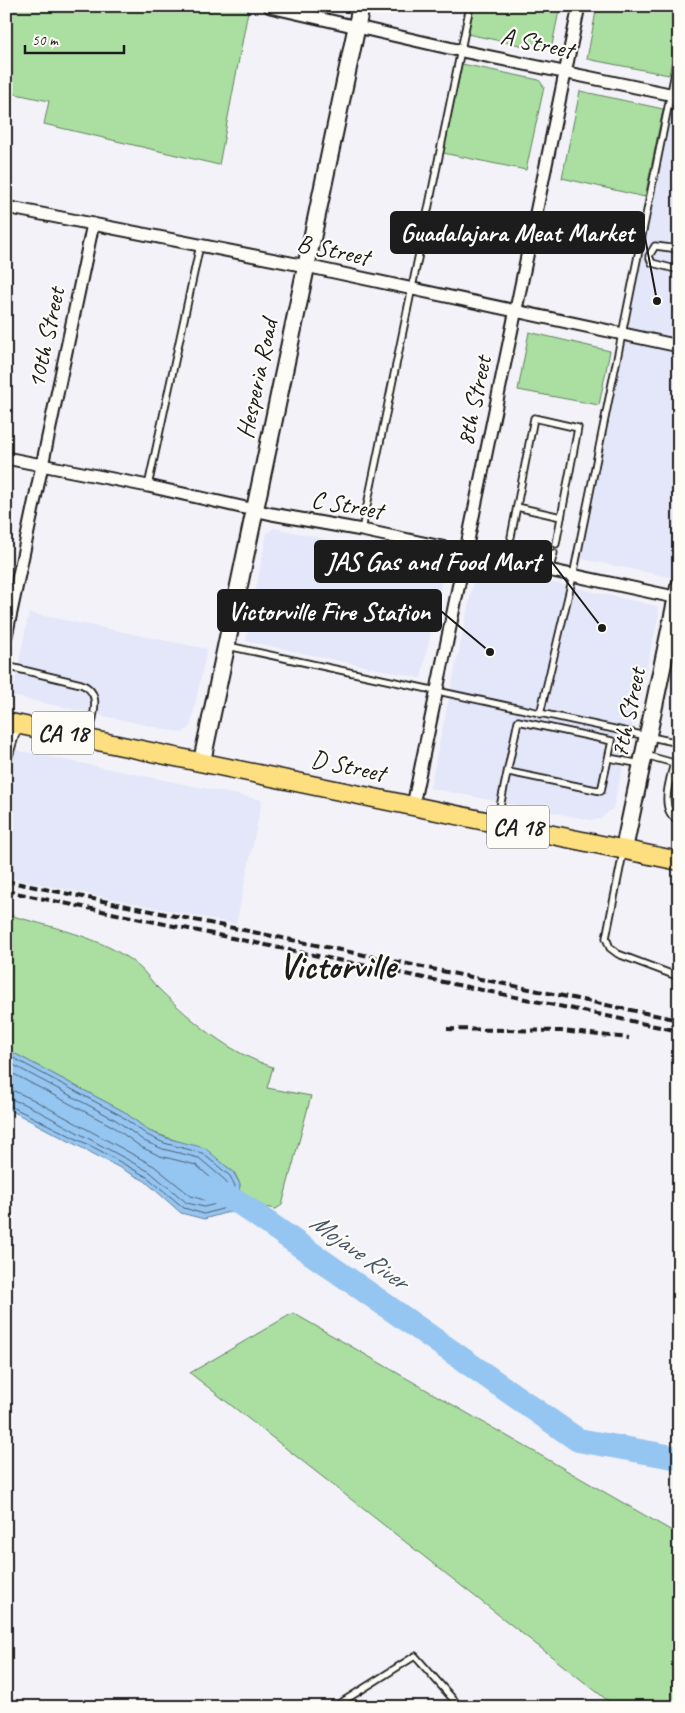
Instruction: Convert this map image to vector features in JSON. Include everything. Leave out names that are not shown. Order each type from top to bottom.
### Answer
[{"type":"main road","name":"Hesperia Road","points":[[202,761],[361,6]]},
{"type":"main road","name":"7th Street","points":[[624,849],[678,594]]},
{"type":"main road","name":"D Street","points":[[13,723],[679,861]]},
{"type":"street","name":"8th Street","points":[[413,805],[579,6]]},
{"type":"street","name":"A Street","points":[[270,7],[357,25],[462,51],[674,95]]},
{"type":"street","name":"B Street","points":[[6,207],[306,266],[679,346]]},
{"type":"street","name":"10th Street","points":[[6,636],[93,224]]},
{"type":"street","name":"C Street","points":[[6,458],[148,486],[254,510],[362,530],[573,576],[678,594]]},
{"type":"lane","points":[[362,530],[470,6]]},
{"type":"lane","points":[[540,714],[573,576],[620,334],[674,95],[679,52]]},
{"type":"lane","points":[[148,486],[200,245]]},
{"type":"lane","points":[[679,249],[655,246],[649,256],[652,263],[679,270]]},
{"type":"lane","points":[[507,561],[534,418],[578,428],[556,544]]},
{"type":"lane","points":[[517,507],[561,517]]},
{"type":"lane","points":[[548,570],[554,553]]},
{"type":"lane","points":[[226,645],[679,743]]},
{"type":"lane","points":[[6,666],[81,684],[92,690],[96,699],[89,738]]},
{"type":"lane","points":[[496,823],[509,772],[518,722],[612,742],[601,791],[509,772]]},
{"type":"lane","points":[[6,758],[9,756],[13,723]]},
{"type":"lane","points":[[609,758],[676,764],[671,777],[667,798],[668,809],[679,820]]},
{"type":"lane","points":[[671,777],[679,785]]},
{"type":"lane","points":[[624,849],[606,938],[610,948],[618,954],[679,977]]},
{"type":"lane","points":[[334,1707],[415,1656],[460,1707]]},
{"type":"shaded area","points":[[679,80],[679,579],[578,558],[626,314]]},
{"type":"shaded area","points":[[274,528],[445,565],[421,678],[246,641],[267,533]]},
{"type":"shaded area","points":[[477,566],[657,606],[659,615],[613,808],[600,819],[591,820],[430,788]]},
{"type":"shaded area","points":[[29,613],[207,649],[190,727],[183,733],[12,696]]},
{"type":"shaded area","points":[[679,649],[679,691],[671,690]]},
{"type":"shaded area","points":[[679,724],[679,825],[676,824],[663,804]]},
{"type":"shaded area","points":[[6,748],[262,800],[236,924],[6,877]]},
{"type":"green space","points":[[6,6],[249,6],[219,165],[44,124],[49,101],[6,92]]},
{"type":"green space","points":[[473,6],[560,6],[552,45],[544,50],[467,34]]},
{"type":"green space","points":[[597,6],[679,6],[679,24],[669,75],[587,59]]},
{"type":"green space","points":[[462,64],[539,80],[544,87],[526,170],[443,153]]},
{"type":"green space","points":[[580,91],[663,109],[645,197],[562,178]]},
{"type":"green space","points":[[529,332],[610,351],[599,405],[518,390]]},
{"type":"green space","points":[[6,914],[92,940],[123,955],[140,968],[173,1002],[212,1035],[241,1054],[273,1067],[267,1088],[311,1096],[282,1205],[276,1209],[238,1202],[240,1184],[234,1172],[219,1161],[183,1143],[149,1131],[123,1111],[6,1049]]},
{"type":"green space","points":[[293,1313],[679,1535],[679,1707],[616,1707],[190,1373]]},
{"type":"water","points":[[6,1049],[123,1111],[149,1131],[166,1138],[205,1148],[233,1172],[240,1184],[238,1202],[232,1211],[204,1219],[181,1213],[145,1181],[6,1108]]},
{"type":"waterway","name":"Mojave River","points":[[209,1189],[238,1202],[578,1440],[679,1458]]},
{"type":"railway","points":[[6,881],[679,1020]]},
{"type":"railway","points":[[6,891],[679,1031]]},
{"type":"railway","points":[[447,1029],[561,1031],[629,1038]]},
{"type":"place","name":"Guadalajara Meat Market","points":[[657,301]]},
{"type":"place","name":"JAS Gas and Food Mart","points":[[602,628]]},
{"type":"place","name":"Victorville Fire Station","points":[[490,652]]},
{"type":"district","name":"Victorville","points":[[337,966]]}]
